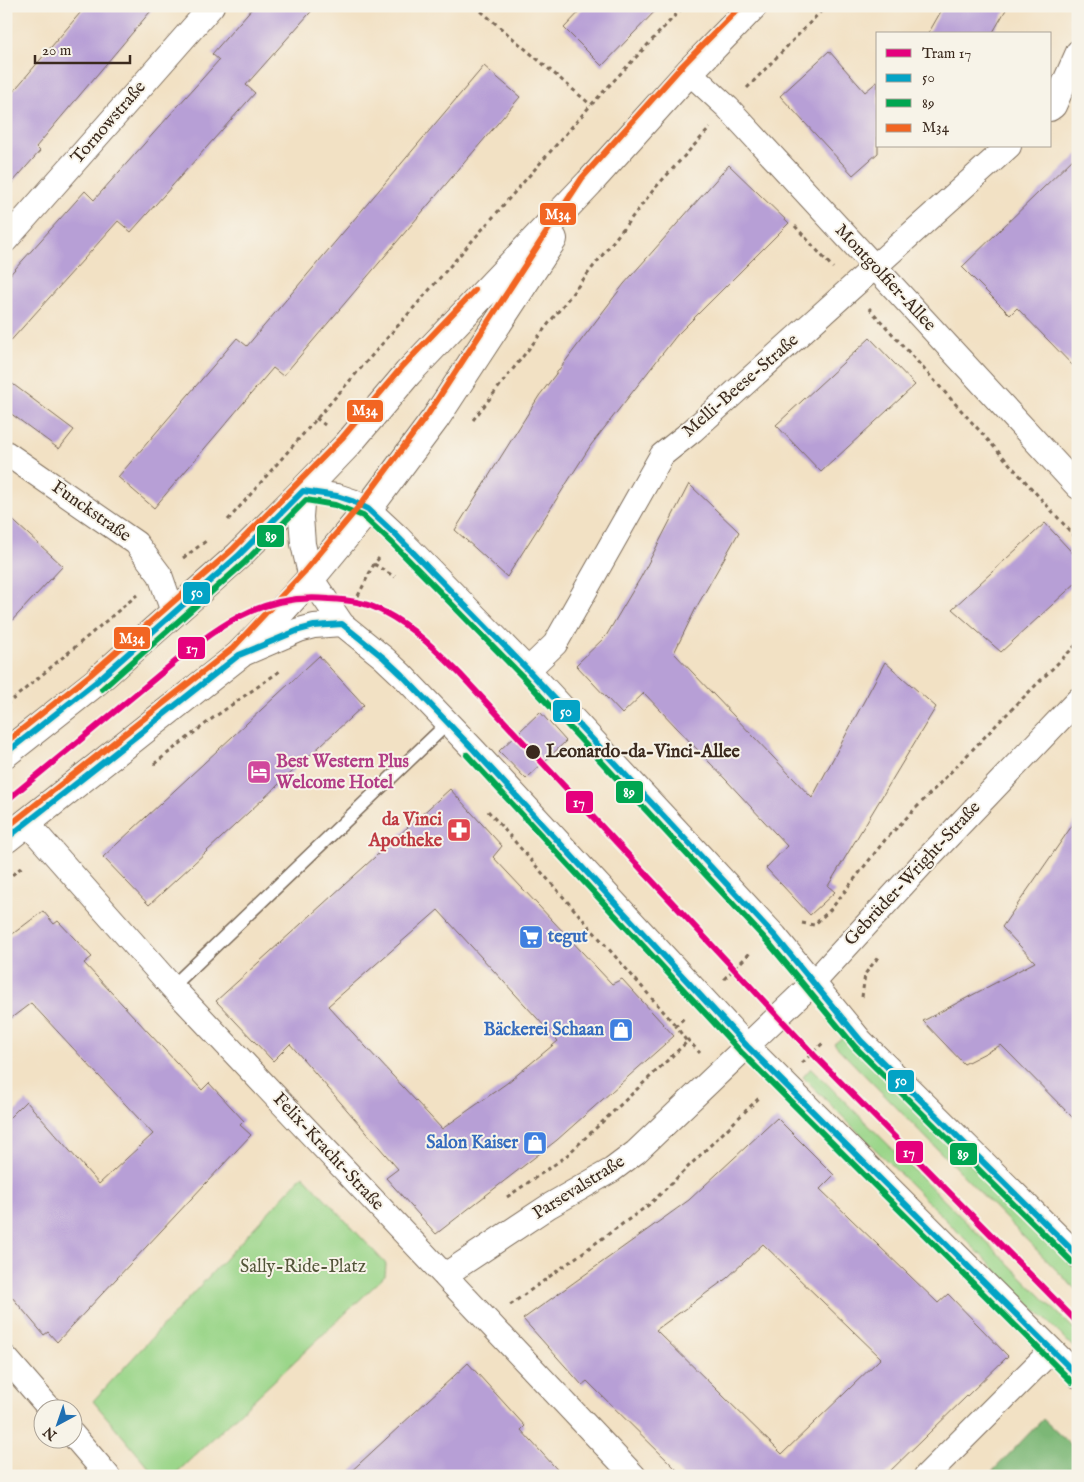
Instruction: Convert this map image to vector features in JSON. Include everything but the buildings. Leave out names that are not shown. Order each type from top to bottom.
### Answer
[{"type":"main road","points":[[6,753],[96,682],[238,556],[348,444],[408,373],[589,183],[689,72],[753,6]]},
{"type":"main road","points":[[16,831],[239,655],[311,578],[368,509],[435,419],[589,183]]},
{"type":"street","name":"Tornowstraße","points":[[6,240],[212,6]]},
{"type":"street","points":[[1052,108],[1078,52]]},
{"type":"street","name":"Montgolfier-Allee","points":[[689,72],[728,108],[1078,487]]},
{"type":"street","name":"Melli-Beese-Straße","points":[[528,670],[555,644],[662,455],[692,431],[1007,148]]},
{"type":"street","name":"Funckstraße","points":[[6,453],[136,543],[160,575],[173,612]]},
{"type":"street","points":[[1078,1256],[861,1041],[775,936],[528,670],[398,537],[368,509],[352,501],[337,496],[303,490],[301,517],[303,544],[311,578],[342,624],[384,658],[448,723],[747,1046],[1078,1376]]},
{"type":"street","points":[[239,655],[299,630],[314,626],[342,624]]},
{"type":"street","name":"Gebrüder-Wright-Straße","points":[[747,1046],[814,982],[928,857],[1078,700]]},
{"type":"street","name":"Felix-Kracht-Straße","points":[[16,831],[172,987],[634,1476]]},
{"type":"street","name":"Parsevalstraße","points":[[445,1275],[556,1202],[612,1170],[636,1152],[747,1046]]},
{"type":"street","points":[[926,1476],[1052,1350]]},
{"type":"street","points":[[6,1358],[42,1400]]},
{"type":"street","points":[[82,1446],[108,1476]]},
{"type":"lane","points":[[172,987],[448,723]]},
{"type":"path","points":[[475,6],[591,105]]},
{"type":"path","points":[[223,526],[591,105],[684,6]]},
{"type":"path","points":[[468,427],[655,188],[728,108],[826,6]]},
{"type":"path","points":[[709,129],[715,136]]},
{"type":"path","points":[[792,223],[1078,540]]},
{"type":"path","points":[[6,705],[74,650],[160,575],[210,538]]},
{"type":"path","points":[[483,804],[718,1074],[760,1097]]},
{"type":"path","points":[[488,1322],[522,1295],[650,1204],[760,1097],[782,1081],[844,1022],[862,1000],[865,974],[884,950]]},
{"type":"green space","points":[[843,1037],[1078,1271],[1078,1292],[834,1044]]},
{"type":"green space","points":[[811,1068],[1078,1333],[1078,1352],[803,1077]]},
{"type":"green space","name":"Sally-Ride-Platz","points":[[303,1175],[386,1264],[385,1276],[173,1476],[156,1476],[93,1401]]},
{"type":"green space","points":[[1043,1419],[1078,1452],[1078,1476],[988,1476]]},
{"type":"tram line","name":"17","points":[[6,801],[188,651],[230,622],[252,611],[276,603],[301,599],[350,601],[377,609],[395,618],[415,632],[460,674],[814,1055],[1078,1323]]},
{"type":"transit line","name":"M34","points":[[6,828],[233,648],[304,572],[361,504],[428,414],[582,178],[682,66],[741,6]]},
{"type":"transit line","name":"M34","points":[[6,742],[90,675],[232,550],[342,438],[402,367],[475,290]]},
{"type":"transit line","name":"50","points":[[6,753],[96,682],[238,556],[303,491],[337,496],[352,501],[368,509],[398,537],[528,670],[775,936],[861,1041],[1078,1256]]},
{"type":"transit line","name":"89","points":[[102,689],[244,563],[306,500],[335,505],[363,516],[392,543],[522,676],[768,942],[855,1047],[1072,1262]]},
{"type":"transit line","name":"50","points":[[6,839],[239,655],[299,630],[314,626],[342,624],[402,675],[473,749],[747,1046],[1078,1376]]},
{"type":"transit line","name":"89","points":[[467,755],[741,1052],[1072,1382]]},
{"type":"place","name":"Leonardo-da-Vinci-Allee","points":[[533,752]]},
{"type":"place","name":"Best Western Plus Welcome Hotel","points":[[259,772]]},
{"type":"place","name":"da Vinci Apotheke","points":[[459,830]]},
{"type":"place","name":"tegut","points":[[531,937]]},
{"type":"place","name":"Bäckerei Schaan","points":[[621,1030]]},
{"type":"place","name":"Salon Kaiser","points":[[535,1143]]}]
